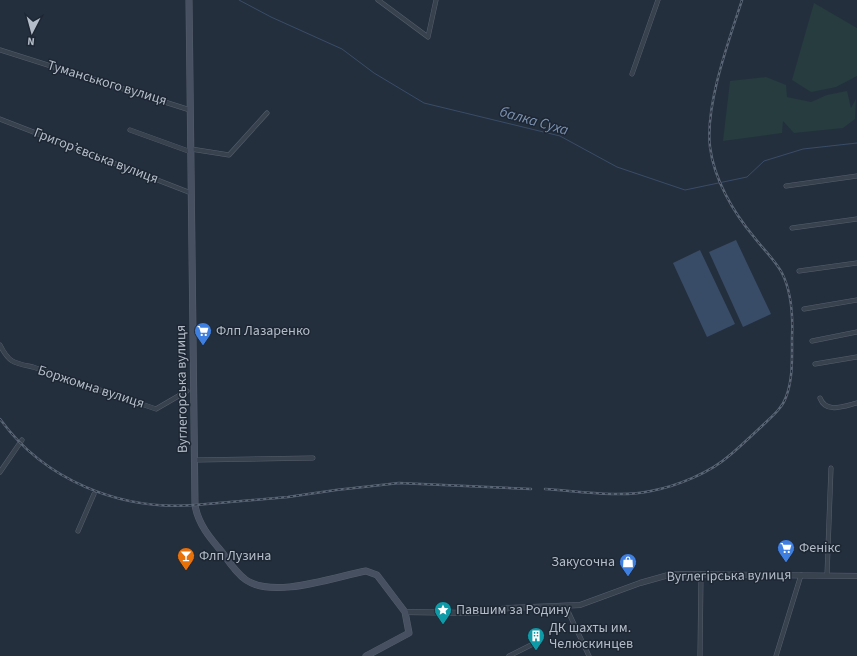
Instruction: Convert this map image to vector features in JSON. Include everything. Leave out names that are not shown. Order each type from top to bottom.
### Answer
[{"type":"main road","name":"Вуглегорська вулиця","points":[[189,0],[195,505],[197,515],[212,540],[239,574],[247,581],[256,585],[273,587],[292,586],[370,572],[380,578],[405,612]]},
{"type":"main road","points":[[366,656],[409,633],[405,612]]},
{"type":"street","points":[[378,0],[428,37],[436,0]]},
{"type":"street","points":[[632,74],[658,0]]},
{"type":"street","name":"Туманського вулиця","points":[[0,50],[190,110]]},
{"type":"street","points":[[130,130],[191,151],[229,155],[267,113]]},
{"type":"street","name":"Григор’євська вулиця","points":[[0,119],[191,193]]},
{"type":"street","points":[[786,186],[857,176]]},
{"type":"street","points":[[792,228],[857,219]]},
{"type":"street","points":[[799,271],[857,263]]},
{"type":"street","points":[[804,308],[857,300]]},
{"type":"street","points":[[812,341],[857,332]]},
{"type":"street","name":"Боржомна вулиця","points":[[0,345],[5,356],[13,363],[33,367],[156,409],[187,391]]},
{"type":"street","points":[[815,364],[857,357]]},
{"type":"street","points":[[820,398],[822,404],[828,408],[836,408],[857,403]]},
{"type":"street","points":[[0,472],[22,440]]},
{"type":"street","points":[[195,460],[313,458]]},
{"type":"street","points":[[827,575],[831,468]]},
{"type":"street","points":[[78,530],[94,494]]},
{"type":"street","points":[[700,656],[701,574]]},
{"type":"street","name":"Вуглегірська вулиця","points":[[405,612],[474,613],[509,608],[566,607],[580,605],[658,577],[701,574],[857,576]]},
{"type":"street","points":[[776,656],[801,575]]},
{"type":"street","points":[[566,607],[589,656]]},
{"type":"street","points":[[512,655],[536,642]]},
{"type":"green space","points":[[814,3],[857,28],[857,76],[836,87],[811,92],[792,80]]},
{"type":"green space","points":[[766,77],[786,85],[787,97],[811,102],[827,95],[847,91],[851,108],[856,99],[855,119],[843,128],[794,133],[783,121],[782,133],[723,141],[730,81]]},
{"type":"water","points":[[736,240],[771,314],[743,327],[709,252]]},
{"type":"water","points":[[700,250],[735,324],[707,337],[673,263]]},
{"type":"waterway","name":"балка Суха","points":[[239,0],[271,17],[342,49],[374,73],[424,103],[560,136],[617,167],[685,190],[747,177],[764,161],[803,149],[857,143]]},
{"type":"railway","points":[[545,489],[626,494],[651,491],[672,486],[693,478],[722,462],[775,413],[782,405],[786,397],[790,383],[792,361],[792,313],[788,289],[779,268],[746,227],[732,206],[720,183],[712,159],[710,147],[709,130],[714,93],[742,0]]},
{"type":"railway","points":[[0,419],[18,440],[38,459],[61,475],[112,497],[139,503],[167,506],[195,505],[288,497],[399,483],[531,489]]},
{"type":"place","name":"Флп Лазаренко","points":[[203,346]]},
{"type":"place","name":"Фенікс","points":[[786,563]]},
{"type":"place","name":"Флп Лузина","points":[[186,571]]},
{"type":"place","name":"Закусочна","points":[[628,577]]},
{"type":"place","name":"Павшим за Родину","points":[[443,625]]},
{"type":"place","name":"ДК шахты им. Челюскинцев","points":[[536,651]]}]
